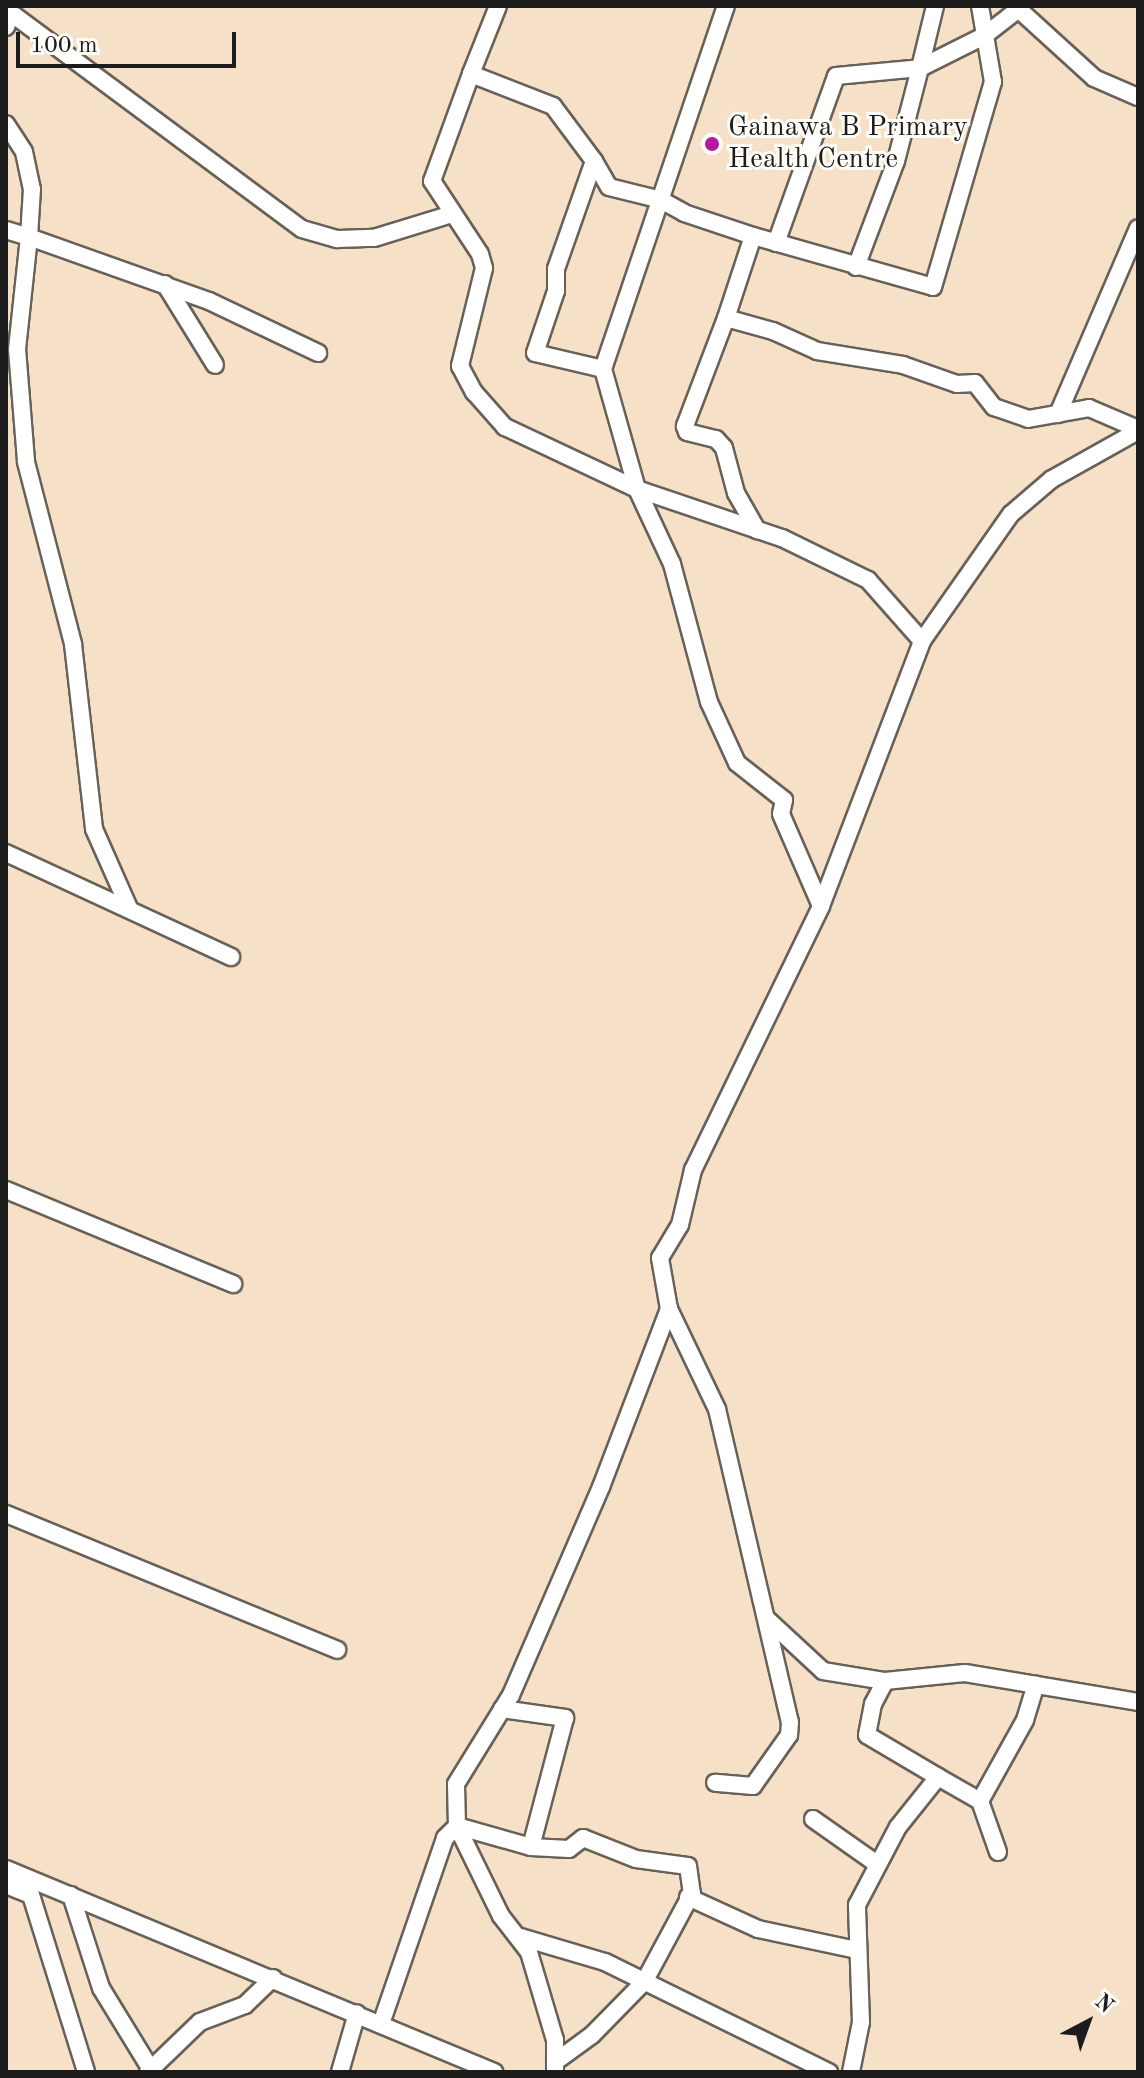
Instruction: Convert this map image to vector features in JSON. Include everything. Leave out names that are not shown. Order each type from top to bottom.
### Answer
[{"type":"street","points":[[498,6],[432,181],[480,254],[484,268],[460,366],[474,392],[505,427],[637,489],[757,530],[868,580],[922,641]]},
{"type":"street","points":[[726,6],[603,369],[637,489],[672,564],[691,626],[695,662],[722,734],[737,763],[784,800],[781,814],[821,906]]},
{"type":"street","points":[[856,267],[896,161],[935,6]]},
{"type":"street","points":[[471,74],[553,106],[594,161],[609,187],[661,200],[684,213],[753,236],[933,287],[962,202],[993,82],[980,6]]},
{"type":"street","points":[[776,243],[836,76],[920,68],[984,36],[1017,7],[1094,78],[1138,97]]},
{"type":"street","points":[[9,14],[302,229],[338,239],[374,238],[452,214]]},
{"type":"street","points":[[6,124],[24,152],[32,189],[17,349],[26,462],[73,644],[94,829],[129,908]]},
{"type":"street","points":[[594,161],[556,269],[556,291],[535,353],[603,369]]},
{"type":"street","points":[[1058,414],[1138,228]]},
{"type":"street","points":[[6,230],[165,284],[318,353]]},
{"type":"street","points":[[753,236],[685,426],[687,432],[716,439],[724,448],[736,493],[757,530]]},
{"type":"street","points":[[165,284],[215,365]]},
{"type":"street","points":[[726,318],[773,331],[817,351],[903,365],[957,384],[975,383],[994,407],[1028,419],[1089,408],[1138,430]]},
{"type":"street","points":[[715,1783],[753,1786],[789,1735],[790,1722],[717,1409],[669,1309],[660,1258],[680,1225],[693,1170],[821,906],[922,641],[1011,514],[1052,479],[1138,430]]},
{"type":"street","points":[[6,853],[231,957]]},
{"type":"street","points":[[6,1190],[233,1284]]},
{"type":"street","points":[[555,2067],[543,1995],[529,1952],[501,1916],[457,1826],[456,1784],[502,1709],[601,1487],[669,1309]]},
{"type":"street","points":[[6,1514],[337,1650]]},
{"type":"street","points":[[766,1618],[823,1671],[885,1681],[965,1673],[1138,1702]]},
{"type":"street","points":[[885,1681],[873,1704],[867,1735],[980,1801],[998,1852]]},
{"type":"street","points":[[980,1801],[1025,1720],[1036,1685]]},
{"type":"street","points":[[502,1709],[565,1718],[531,1847]]},
{"type":"street","points":[[851,2072],[861,2022],[857,1905],[898,1827],[938,1777]]},
{"type":"street","points":[[813,1819],[877,1864]]},
{"type":"street","points":[[457,1826],[531,1847],[569,1849],[583,1838],[636,1859],[688,1866],[688,1897],[644,1982],[592,2035],[555,2067]]},
{"type":"street","points":[[381,2024],[445,1838],[457,1826]]},
{"type":"street","points":[[6,1869],[494,2072]]},
{"type":"street","points":[[6,1885],[31,1895],[86,2072]]},
{"type":"street","points":[[71,1895],[101,1988],[149,2070],[200,2022],[245,2005],[273,1978]]},
{"type":"street","points":[[688,1897],[758,1929],[857,1950]]},
{"type":"street","points":[[517,1936],[605,1962],[829,2072]]},
{"type":"street","points":[[340,2072],[357,2013]]},
{"type":"place","name":"Gainawa B Primary Health Centre","points":[[712,144]]}]
